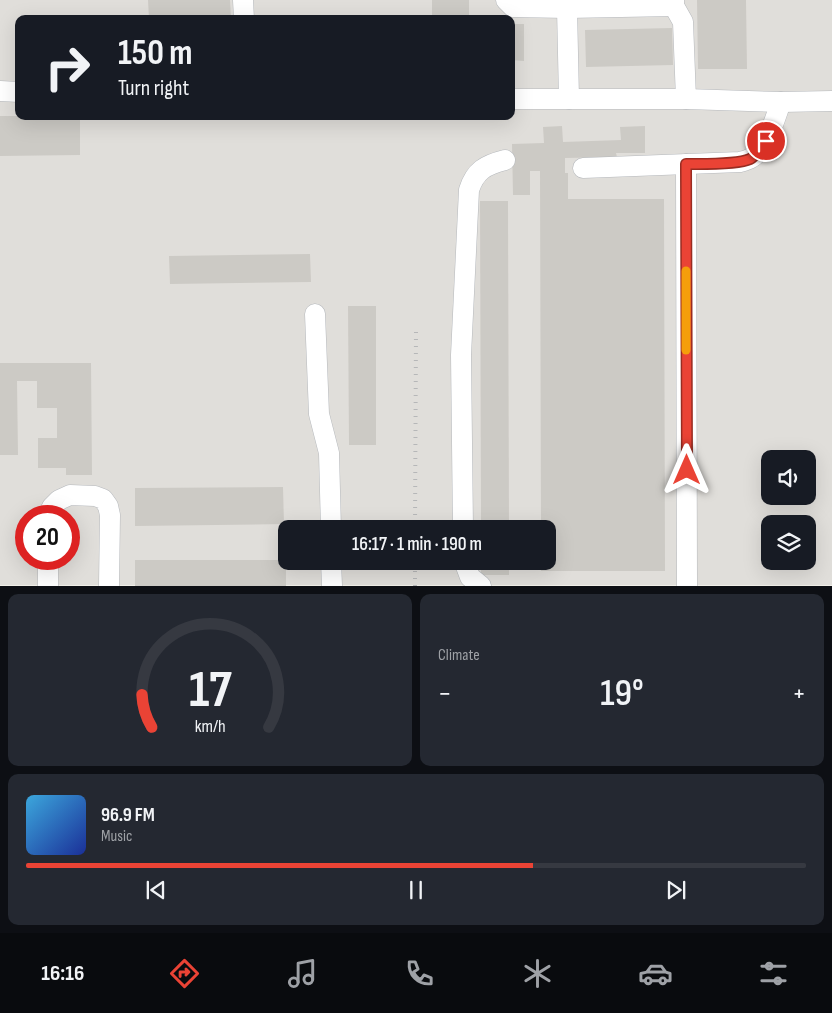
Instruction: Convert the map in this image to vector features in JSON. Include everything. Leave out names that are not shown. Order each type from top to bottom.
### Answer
[{"type":"lane","points":[[243,0],[244,15]]},
{"type":"lane","points":[[506,0],[513,7],[544,4],[566,8],[619,4],[674,3],[683,22],[686,99]]},
{"type":"lane","points":[[566,8],[569,99]]},
{"type":"lane","points":[[0,91],[15,92]]},
{"type":"lane","points":[[515,99],[832,101]]},
{"type":"lane","points":[[583,168],[740,162],[750,159],[760,151],[766,141],[781,102]]},
{"type":"lane","points":[[463,520],[461,355],[469,190],[472,179],[480,170],[491,163],[505,160]]},
{"type":"lane","points":[[686,164],[687,586]]},
{"type":"lane","points":[[315,314],[319,414],[329,453],[330,520]]},
{"type":"lane","points":[[53,505],[70,495],[95,496],[103,499],[108,506],[110,515],[109,586]]},
{"type":"lane","points":[[48,570],[48,586]]},
{"type":"lane","points":[[331,570],[332,586]]},
{"type":"lane","points":[[468,570],[470,576],[481,586]]},
{"type":"shaded area","points":[[0,0],[832,0],[832,585],[0,585]]},
{"type":"building","points":[[148,0],[230,0],[231,15],[149,15]]},
{"type":"building","points":[[432,0],[469,0],[469,15],[432,15]]},
{"type":"building","points":[[697,0],[746,0],[747,69],[698,69]]},
{"type":"building","points":[[515,24],[524,24],[524,61],[515,60]]},
{"type":"building","points":[[672,28],[673,65],[586,67],[585,30]]},
{"type":"building","points":[[0,116],[15,116],[15,120],[80,120],[80,155],[0,156]]},
{"type":"building","points":[[562,126],[563,142],[621,140],[620,127],[645,126],[645,153],[616,153],[617,157],[565,158],[565,173],[568,173],[568,199],[664,199],[665,571],[541,571],[556,570],[556,520],[541,520],[540,171],[530,171],[530,195],[513,195],[512,144],[544,143],[543,127]]},
{"type":"building","points":[[480,201],[508,201],[509,520],[481,520]]},
{"type":"building","points":[[310,254],[311,282],[170,284],[169,256]]},
{"type":"building","points":[[348,306],[376,306],[376,445],[349,445]]},
{"type":"building","points":[[0,363],[91,363],[92,475],[66,475],[66,468],[38,468],[38,438],[57,438],[57,408],[37,408],[37,381],[17,381],[18,455],[0,455]]},
{"type":"building","points":[[283,487],[284,520],[278,520],[278,524],[135,526],[135,488]]},
{"type":"building","points":[[135,560],[278,560],[278,570],[286,570],[286,586],[135,586]]},
{"type":"building","points":[[481,570],[509,570],[509,575],[481,575]]},
{"type":"railway","points":[[415,520],[416,328]]},
{"type":"railway","points":[[415,570],[415,586]]},
{"type":"slow traffic","points":[[686,271],[686,350]]},
{"type":"route","points":[[687,470],[686,164],[740,162],[750,159],[760,151],[766,141]]}]
